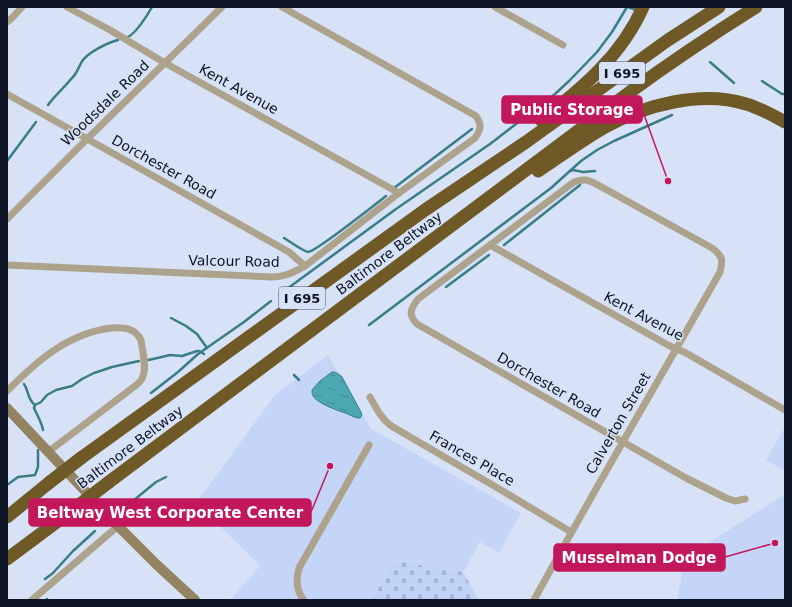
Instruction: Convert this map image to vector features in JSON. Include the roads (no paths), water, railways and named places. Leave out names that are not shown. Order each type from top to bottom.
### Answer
[{"type":"highway","points":[[425,210],[576,93],[624,42],[633,28],[643,7]]},
{"type":"highway","name":"Baltimore Beltway","points":[[7,516],[80,458],[425,210],[526,142],[668,40],[719,7]]},
{"type":"highway","name":"Baltimore Beltway","points":[[7,560],[630,92],[681,55],[756,7]]},
{"type":"highway","points":[[422,248],[606,127],[628,116],[672,103],[698,99],[721,99],[746,104],[764,110],[785,122]]},
{"type":"highway","points":[[7,566],[46,530]]},
{"type":"main road","points":[[7,408],[118,526],[195,600]]},
{"type":"street","points":[[7,22],[22,7]]},
{"type":"street","name":"Kent Avenue","points":[[67,7],[399,193]]},
{"type":"street","name":"Woodsdale Road","points":[[7,219],[222,7]]},
{"type":"street","name":"Valcour Road","points":[[7,265],[282,277],[292,274],[305,266],[399,193],[469,144],[479,132],[480,121],[476,116],[465,109],[282,7]]},
{"type":"street","points":[[495,7],[563,45]]},
{"type":"street","name":"Dorchester Road","points":[[7,94],[289,252],[305,266]]},
{"type":"street","name":"Calverton Street","points":[[490,245],[574,182],[583,179],[598,185],[712,248],[719,253],[722,258],[720,272],[677,349],[622,442],[534,600]]},
{"type":"street","name":"Kent Avenue","points":[[490,245],[668,345],[686,353],[785,410]]},
{"type":"street","name":"Dorchester Road","points":[[490,245],[418,299],[413,305],[410,314],[417,324],[686,478],[726,498],[735,501],[745,499]]},
{"type":"street","points":[[7,391],[30,369],[48,355],[65,343],[79,336],[94,331],[120,327],[128,328],[139,336],[141,340],[145,368],[141,380],[48,452]]},
{"type":"street","name":"Frances Place","points":[[370,397],[386,423],[571,532]]},
{"type":"street","points":[[304,600],[296,582],[299,568],[369,445]]},
{"type":"street","points":[[32,600],[118,526]]},
{"type":"water","points":[[332,372],[337,373],[342,377],[361,412],[362,415],[360,418],[329,407],[319,402],[313,396],[312,390],[320,381]]},
{"type":"waterway","points":[[128,37],[138,28],[152,7]]},
{"type":"waterway","points":[[280,294],[396,209],[490,144],[555,94],[597,52],[612,32],[627,7]]},
{"type":"waterway","points":[[628,7],[636,10]]},
{"type":"waterway","points":[[48,105],[74,76],[81,63],[87,56],[108,43],[118,40]]},
{"type":"waterway","points":[[710,62],[734,83]]},
{"type":"waterway","points":[[762,81],[782,94],[785,94]]},
{"type":"waterway","points":[[369,325],[551,188],[581,161],[614,141],[672,115]]},
{"type":"waterway","points":[[7,161],[36,122]]},
{"type":"waterway","points":[[394,188],[472,129]]},
{"type":"waterway","points":[[570,171],[595,171]]},
{"type":"waterway","points":[[504,245],[580,185]]},
{"type":"waterway","points":[[284,238],[308,252],[313,250],[386,196]]},
{"type":"waterway","points":[[446,287],[489,255]]},
{"type":"waterway","points":[[151,393],[198,354],[271,301]]},
{"type":"waterway","points":[[171,318],[197,334],[207,348]]},
{"type":"waterway","points":[[148,360],[170,355],[182,356],[197,351],[204,354]]},
{"type":"waterway","points":[[35,405],[56,390],[72,386],[94,373],[139,361]]},
{"type":"waterway","points":[[294,375],[299,380]]},
{"type":"waterway","points":[[24,384],[29,398],[35,405],[34,408],[43,430]]},
{"type":"waterway","points":[[7,485],[18,477],[35,475],[38,467],[38,450]]},
{"type":"waterway","points":[[119,506],[128,505],[156,482],[166,477]]},
{"type":"waterway","points":[[45,579],[53,573],[73,551],[95,531]]},
{"type":"place","name":"Public Storage","points":[[668,181]]},
{"type":"place","name":"Beltway West Corporate Center","points":[[330,466]]},
{"type":"place","name":"Musselman Dodge","points":[[775,543]]}]
